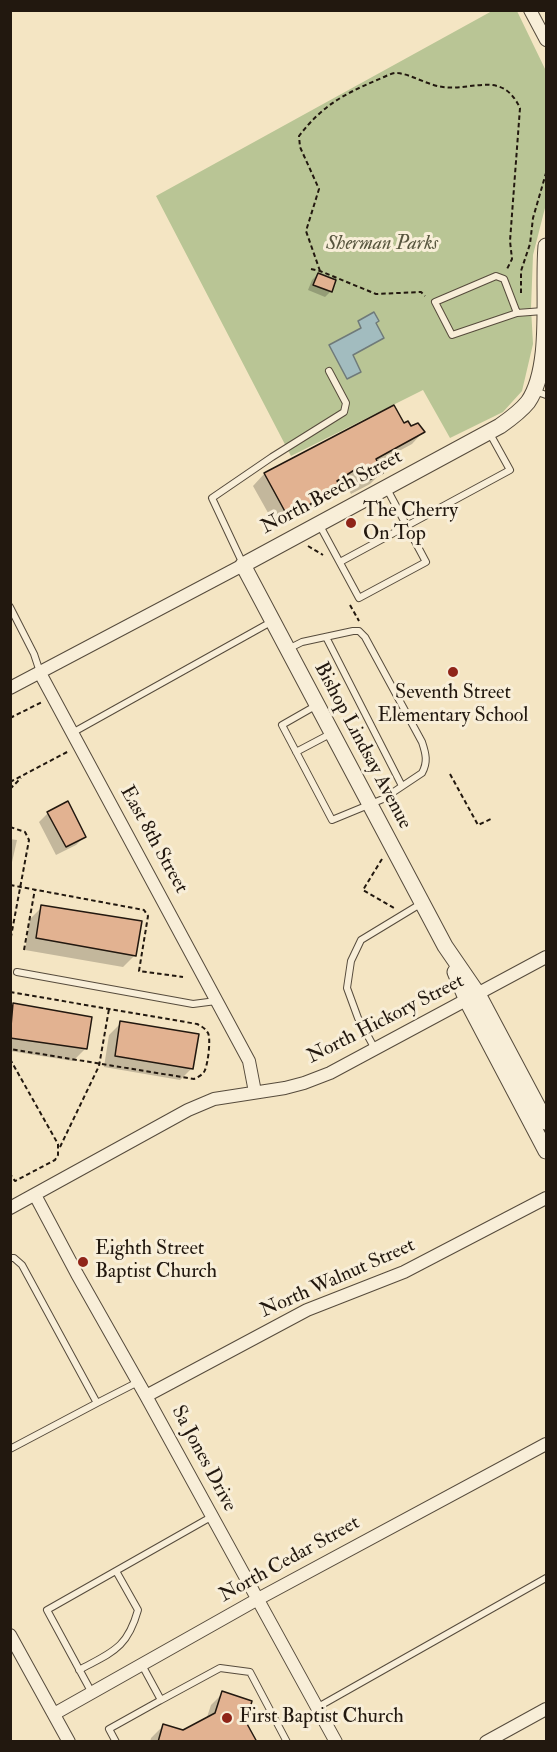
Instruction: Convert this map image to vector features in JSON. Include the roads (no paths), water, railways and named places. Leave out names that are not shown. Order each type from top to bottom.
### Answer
[{"type":"street","points":[[530,10],[546,40]]},
{"type":"street","name":"North Beech Street","points":[[10,688],[386,488],[489,432],[519,412],[540,393],[546,246]]},
{"type":"street","name":"Bishop Lindsay Avenue","points":[[243,565],[446,946],[546,1151]]},
{"type":"street","name":"East 8th Street","points":[[40,673],[249,1061],[255,1092]]},
{"type":"street","name":"North Hickory Street","points":[[10,1208],[188,1110],[214,1099],[304,1083],[330,1073],[546,957]]},
{"type":"street","name":"Bishop Lindsay Avenue","points":[[472,997],[546,1122]]},
{"type":"street","name":"Sa Jones Drive","points":[[35,1195],[76,1274],[146,1396],[336,1742]]},
{"type":"street","name":"North Walnut Street","points":[[146,1396],[307,1310],[404,1272],[546,1198]]},
{"type":"street","name":"North Cedar Street","points":[[54,1714],[258,1599],[546,1444]]},
{"type":"street","points":[[10,1635],[69,1742]]},
{"type":"street","points":[[486,1742],[546,1709]]},
{"type":"lane","points":[[517,313],[504,279],[496,276],[435,302],[452,335],[517,313],[544,311]]},
{"type":"lane","points":[[243,565],[212,498],[344,412],[346,403],[329,371]]},
{"type":"lane","points":[[340,562],[510,470],[489,432]]},
{"type":"lane","points":[[319,524],[359,598],[426,562],[386,488]]},
{"type":"lane","name":"East 8th Street","points":[[10,608],[34,654],[40,673]]},
{"type":"lane","points":[[72,733],[272,622]]},
{"type":"lane","points":[[287,650],[302,642],[359,631],[365,637],[422,742],[427,757],[422,773],[370,805],[332,820],[282,725],[317,705]]},
{"type":"lane","points":[[326,637],[402,786]]},
{"type":"lane","points":[[296,752],[332,733]]},
{"type":"lane","points":[[375,1049],[358,1018],[347,988],[351,961],[361,940],[422,902]]},
{"type":"lane","points":[[17,972],[193,1004],[217,1001]]},
{"type":"lane","points":[[10,1258],[22,1264],[97,1403]]},
{"type":"lane","points":[[10,1449],[138,1382]]},
{"type":"lane","points":[[92,1693],[47,1610],[212,1517]]},
{"type":"lane","points":[[79,1670],[119,1648],[134,1625],[138,1610],[116,1571]]},
{"type":"lane","points":[[318,1707],[546,1578]]},
{"type":"lane","points":[[142,1665],[161,1700]]},
{"type":"lane","points":[[116,1742],[109,1729],[220,1668],[250,1672],[287,1742]]},
{"type":"water","points":[[374,312],[379,321],[376,323],[384,338],[353,355],[361,372],[347,379],[329,345],[361,328],[358,321]]},
{"type":"place","name":"The Cherry On Top","points":[[351,523]]},
{"type":"place","name":"Seventh Street Elementary School","points":[[453,672]]},
{"type":"place","name":"Eighth Street Baptist Church","points":[[83,1262]]},
{"type":"place","name":"First Baptist Church","points":[[227,1718]]},
{"type":"park label","name":"Sherman Parks","points":[[382,245]]}]
